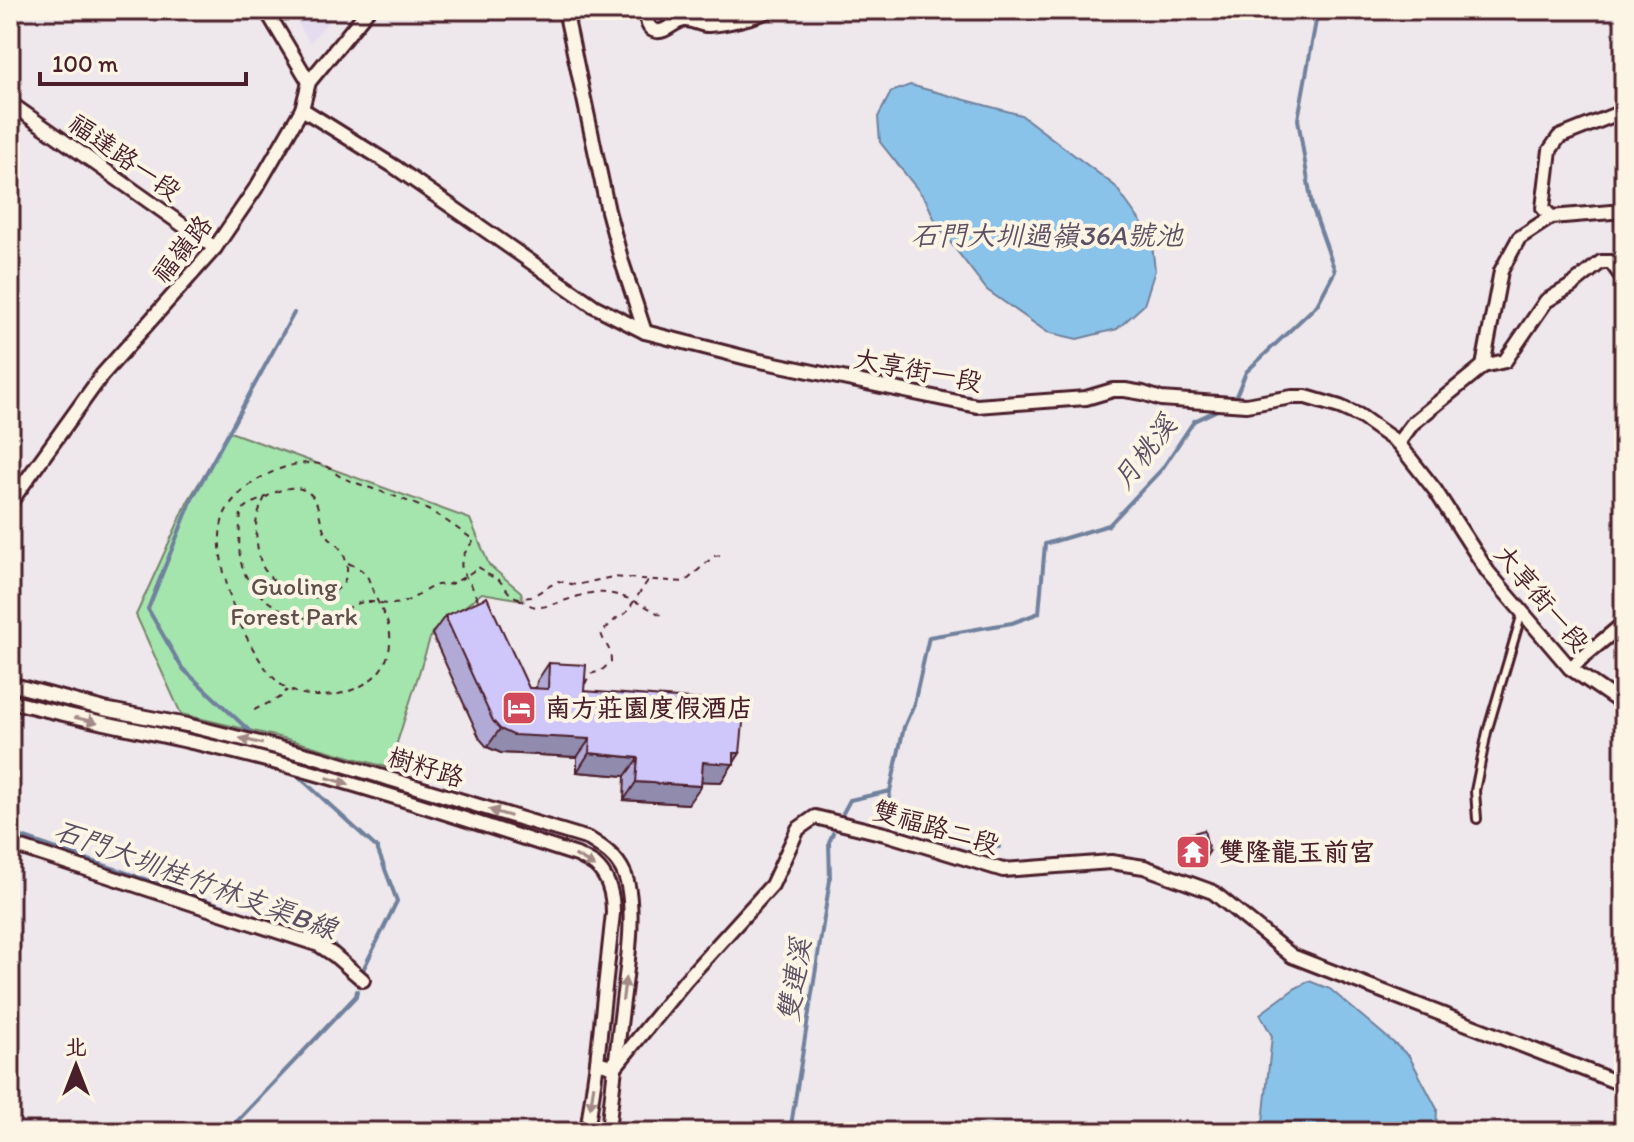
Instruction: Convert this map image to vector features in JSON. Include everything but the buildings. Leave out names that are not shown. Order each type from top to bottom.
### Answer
[{"type":"street","points":[[266,10],[309,82]]},
{"type":"street","name":"福嶺路","points":[[10,503],[102,375],[215,248],[258,185],[302,109],[309,82],[368,10]]},
{"type":"street","points":[[565,10],[608,211],[645,332]]},
{"type":"street","points":[[646,10],[648,25],[657,32],[684,20],[706,26],[771,10]]},
{"type":"street","name":"福達路一段","points":[[10,103],[215,248]]},
{"type":"street","name":"大享街一段","points":[[302,109],[395,167],[594,306],[645,332],[751,359],[977,406],[1086,398],[1113,390],[1134,391],[1161,399],[1246,405],[1292,397],[1320,399],[1360,416],[1398,443],[1435,490],[1488,572],[1570,668],[1624,705]]},
{"type":"street","points":[[1551,217],[1543,208],[1550,150],[1559,137],[1624,111]]},
{"type":"street","points":[[1483,366],[1501,271],[1519,238],[1551,217],[1624,211]]},
{"type":"street","points":[[1398,443],[1413,423],[1483,366],[1505,361],[1546,301],[1601,262],[1611,262],[1624,280]]},
{"type":"street","points":[[1570,668],[1624,623]]},
{"type":"street","name":"樹籽路","points":[[10,684],[104,709],[187,725],[320,758],[589,839],[609,852],[624,872],[629,886],[630,942],[608,1132]]},
{"type":"street","name":"樹籽路","points":[[10,701],[205,745],[322,776],[577,855],[595,865],[613,896],[613,913],[587,1132]]},
{"type":"street","name":"雙福路二段","points":[[615,1067],[685,981],[772,885],[798,829],[815,817],[889,835],[1003,870],[1111,862],[1144,867],[1213,892],[1292,956],[1624,1085]]},
{"type":"street","points":[[10,844],[319,945],[363,980]]},
{"type":"street","points":[[597,1062],[615,1067]]},
{"type":"lane","points":[[1477,819],[1475,791],[1487,732],[1523,613]]},
{"type":"path","points":[[346,562],[368,576],[390,628],[389,650],[373,677],[349,691],[326,697],[287,690],[256,654],[241,627],[231,603],[219,540],[224,515],[233,499],[250,485],[282,467],[304,462],[325,465],[339,476],[431,511],[474,540],[462,556],[461,566],[479,604]]},
{"type":"path","points":[[265,497],[256,524],[262,566],[273,580],[288,592],[302,597],[323,597],[341,587],[348,576],[346,562],[341,548],[326,533],[314,499],[303,489],[279,489],[251,503],[241,511],[241,565],[259,593],[273,606],[292,615],[312,619],[336,615],[356,603],[400,603],[436,585],[448,585],[478,567],[499,580],[511,595],[534,607],[594,592],[624,597],[648,606],[662,616]]},
{"type":"path","points":[[518,598],[531,597],[558,581],[576,585],[612,577],[685,582],[714,556],[722,555]]},
{"type":"path","points":[[582,688],[590,674],[601,671],[611,662],[611,649],[601,633],[626,613],[650,579]]},
{"type":"path","points":[[254,710],[281,697],[287,690]]},
{"type":"shaded area","points":[[290,10],[338,10],[310,43]]},
{"type":"green space","name":"Guoling Forest Park","points":[[230,432],[470,519],[489,565],[521,592],[523,600],[482,593],[432,632],[389,768],[287,739],[181,714],[136,615],[188,501]]},
{"type":"water","name":"石門大圳過嶺36A號池","points":[[910,85],[1021,115],[1115,186],[1151,236],[1155,270],[1144,305],[1117,329],[1077,339],[1047,332],[987,290],[937,225],[926,200],[880,142],[878,117],[891,92]]},
{"type":"water","points":[[1309,981],[1330,989],[1409,1056],[1437,1109],[1436,1132],[1262,1132],[1272,1036],[1260,1014]]},
{"type":"waterway","name":"月桃溪","points":[[1233,403],[1246,372],[1317,305],[1335,271],[1312,206],[1298,119],[1318,10]]},
{"type":"waterway","points":[[255,736],[182,668],[148,609],[192,499],[294,313]]},
{"type":"waterway","name":"月桃溪","points":[[999,847],[887,819],[904,727],[914,704],[929,637],[1012,623],[1039,613],[1045,544],[1109,525],[1162,469],[1194,421],[1222,408]]},
{"type":"waterway","points":[[297,775],[377,848],[397,901],[361,974]]},
{"type":"waterway","name":"雙連溪","points":[[843,813],[850,800],[890,791]]},
{"type":"waterway","name":"石門大圳桂竹林支渠B線","points":[[10,833],[308,935]]},
{"type":"waterway","name":"雙連溪","points":[[790,1132],[830,880],[829,842],[833,833]]},
{"type":"waterway","name":"石門大圳桂竹林支渠B線","points":[[320,939],[332,943],[348,960]]},
{"type":"waterway","points":[[227,1132],[356,996],[357,991]]},
{"type":"place","name":"南方莊園度假酒店","points":[[519,708]]},
{"type":"place","name":"雙隆龍玉前宮","points":[[1193,852]]}]
